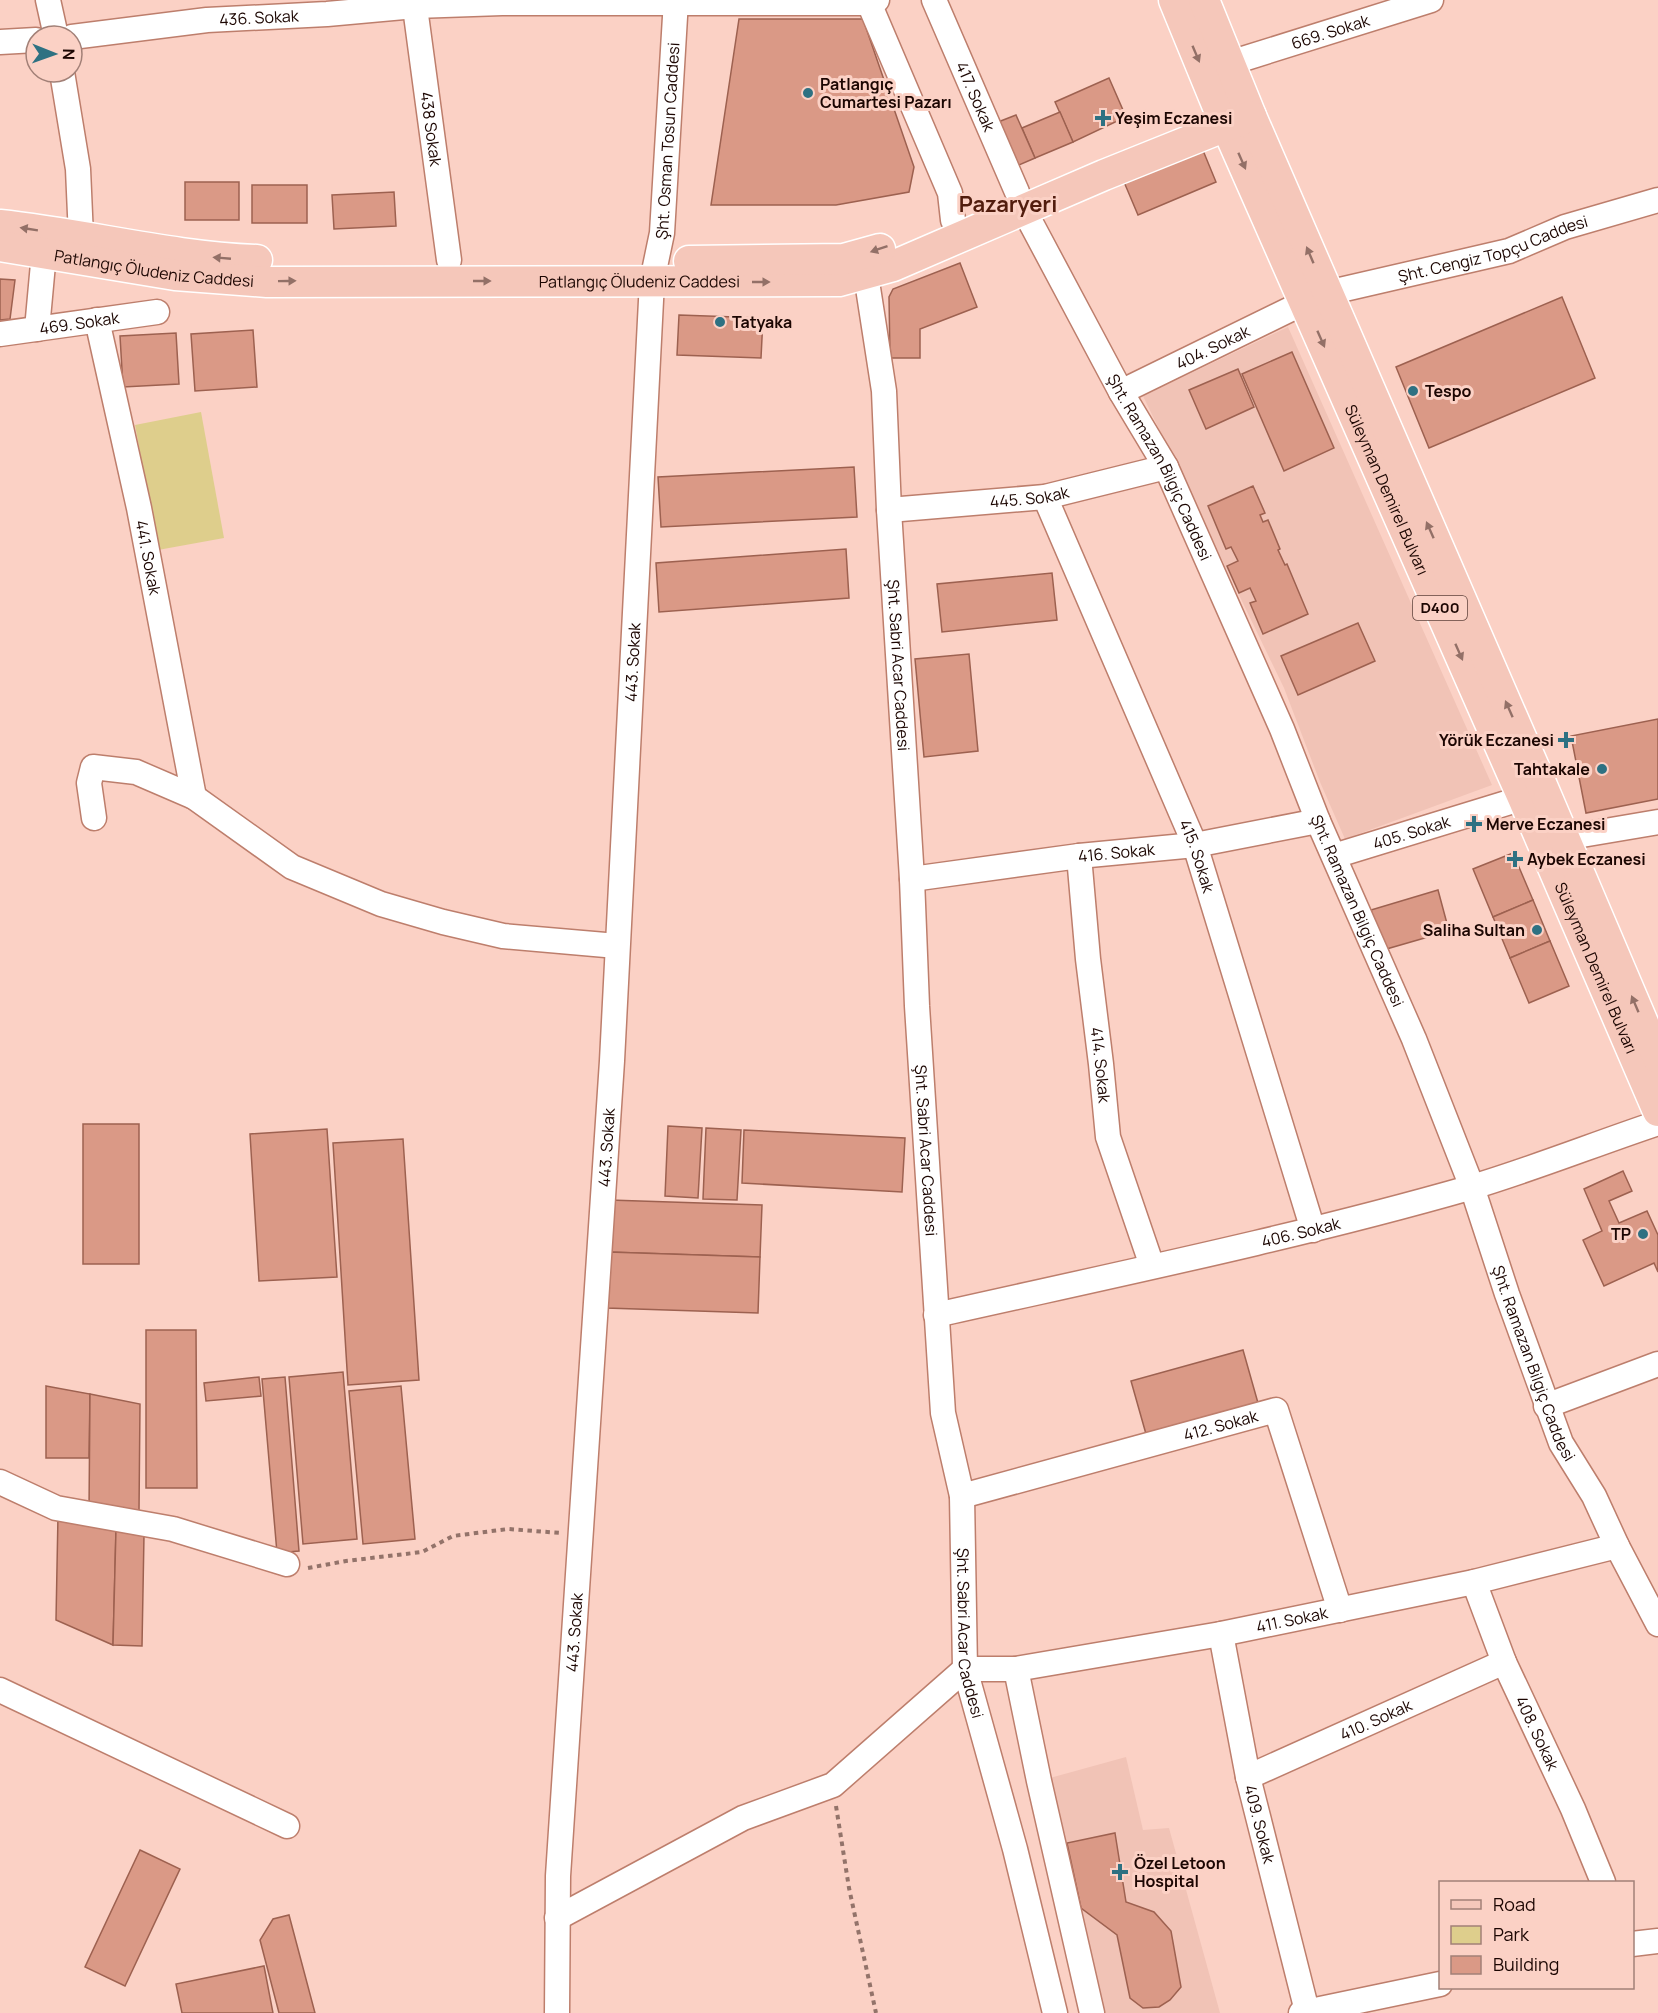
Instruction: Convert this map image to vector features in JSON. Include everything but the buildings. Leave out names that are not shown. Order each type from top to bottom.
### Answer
[{"type":"main road","name":"Süleyman Demirel Bulvarı","points":[[1174,0],[1235,112],[1554,842],[1658,1058]]},
{"type":"main road","name":"Süleyman Demirel Bulvarı","points":[[1204,0],[1230,63],[1235,112]]},
{"type":"main road","name":"Patlangıç Öludeniz Caddesi","points":[[0,225],[225,259],[449,260],[817,282],[839,280],[866,275],[893,266],[1020,201],[1235,112]]},
{"type":"main road","name":"Patlangıç Öludeniz Caddesi","points":[[0,246],[175,276],[256,281],[655,271],[844,259],[876,251],[953,220],[1020,201]]},
{"type":"main road","name":"Süleyman Demirel Bulvarı","points":[[1316,298],[1523,798],[1554,842],[1658,1111]]},
{"type":"street","points":[[48,0],[53,24]]},
{"type":"street","name":"417. Sokak","points":[[934,0],[1020,201]]},
{"type":"street","name":"669. Sokak","points":[[1230,63],[1431,0]]},
{"type":"street","points":[[873,1],[950,193],[953,220]]},
{"type":"street","name":"436. Sokak","points":[[84,35],[205,10],[415,3],[873,1]]},
{"type":"street","name":"Şht. Osman Tosun Caddesi","points":[[655,271],[662,233],[676,2]]},
{"type":"street","name":"438 Sokak","points":[[415,3],[449,260]]},
{"type":"street","points":[[0,42],[24,41]]},
{"type":"street","points":[[64,84],[78,169],[81,237]]},
{"type":"street","name":"Şht. Cengiz Topçu Caddesi","points":[[1316,298],[1509,251],[1565,227],[1658,200]]},
{"type":"street","name":"Şht. Ramazan Bilgiç Caddesi","points":[[1020,201],[1121,392],[1166,467],[1282,729],[1318,821],[1414,1039],[1472,1187],[1546,1406],[1561,1443],[1594,1496],[1658,1624]]},
{"type":"street","points":[[37,329],[44,253]]},
{"type":"street","name":"443. Sokak","points":[[557,2013],[558,1876],[612,1061],[655,271]]},
{"type":"street","name":"Şht. Sabri Acar Caddesi","points":[[866,275],[884,391],[936,1316],[943,1413],[962,1496],[965,1669],[1015,1849],[1055,2013]]},
{"type":"street","name":"404. Sokak","points":[[1121,392],[1316,298]]},
{"type":"street","name":"469. Sokak","points":[[0,334],[158,312]]},
{"type":"street","name":"441. Sokak","points":[[97,320],[139,508],[194,797]]},
{"type":"street","name":"445. Sokak","points":[[889,510],[1045,497],[1166,467]]},
{"type":"street","name":"415. Sokak","points":[[1045,497],[1196,845],[1313,1230]]},
{"type":"street","points":[[94,818],[89,783],[93,767],[136,772],[194,797],[292,867],[381,904],[503,936],[617,946]]},
{"type":"street","name":"405. Sokak","points":[[1334,856],[1523,798]]},
{"type":"street","name":"416. Sokak","points":[[912,879],[1079,856],[1196,845],[1318,821]]},
{"type":"street","points":[[1554,842],[1658,822]]},
{"type":"street","name":"414. Sokak","points":[[1079,856],[1108,1137],[1152,1266]]},
{"type":"street","name":"406. Sokak","points":[[936,1316],[1313,1230],[1472,1187],[1658,1123]]},
{"type":"street","points":[[1546,1406],[1658,1364]]},
{"type":"street","name":"412. Sokak","points":[[962,1496],[1276,1410],[1340,1610]]},
{"type":"street","points":[[0,1482],[56,1508],[173,1529],[286,1564]]},
{"type":"street","name":"411. Sokak","points":[[965,1669],[1016,1669],[1221,1634],[1474,1582],[1617,1546]]},
{"type":"street","name":"408. Sokak","points":[[1474,1582],[1504,1662],[1573,1809],[1603,1881]]},
{"type":"street","name":"409. Sokak","points":[[1221,1634],[1248,1777],[1304,2012]]},
{"type":"street","name":"410. Sokak","points":[[1248,1777],[1504,1662]]},
{"type":"street","points":[[557,1918],[742,1818],[833,1785],[965,1669]]},
{"type":"street","points":[[1016,1669],[1092,2013]]},
{"type":"street","points":[[0,1690],[286,1826]]},
{"type":"street","points":[[1634,1944],[1658,1941]]},
{"type":"street","points":[[1304,2012],[1439,1984]]},
{"type":"path","points":[[286,1564],[309,1568],[422,1552],[453,1536],[508,1529],[580,1534]]},
{"type":"path","points":[[833,1785],[849,1888],[876,2013]]},
{"type":"shaded area","points":[[1288,327],[1492,785],[1345,839],[1320,782],[1284,688],[1143,396]]},
{"type":"shaded area","name":"Özel Letoon Hospital","points":[[1126,1757],[1143,1830],[1169,1828],[1220,2013],[1092,2013],[1039,1781]]},
{"type":"green space","points":[[201,412],[224,538],[158,550],[135,425]]},
{"type":"place","name":"Patlangıç Cumartesi Pazarı","points":[[808,93]]},
{"type":"place","name":"Yeşim Eczanesi","points":[[1103,118]]},
{"type":"place","name":"Tatyaka","points":[[720,322]]},
{"type":"place","name":"Tespo","points":[[1413,391]]},
{"type":"place","name":"Yörük Eczanesi","points":[[1566,740]]},
{"type":"place","name":"Tahtakale","points":[[1602,769]]},
{"type":"place","name":"Merve Eczanesi","points":[[1474,824]]},
{"type":"place","name":"Aybek Eczanesi","points":[[1515,859]]},
{"type":"place","name":"Saliha Sultan","points":[[1537,930]]},
{"type":"place","name":"TP","points":[[1643,1234]]},
{"type":"place","name":"Özel Letoon Hospital","points":[[1120,1872]]},
{"type":"district","name":"Pazaryeri","points":[[1008,204]]}]
